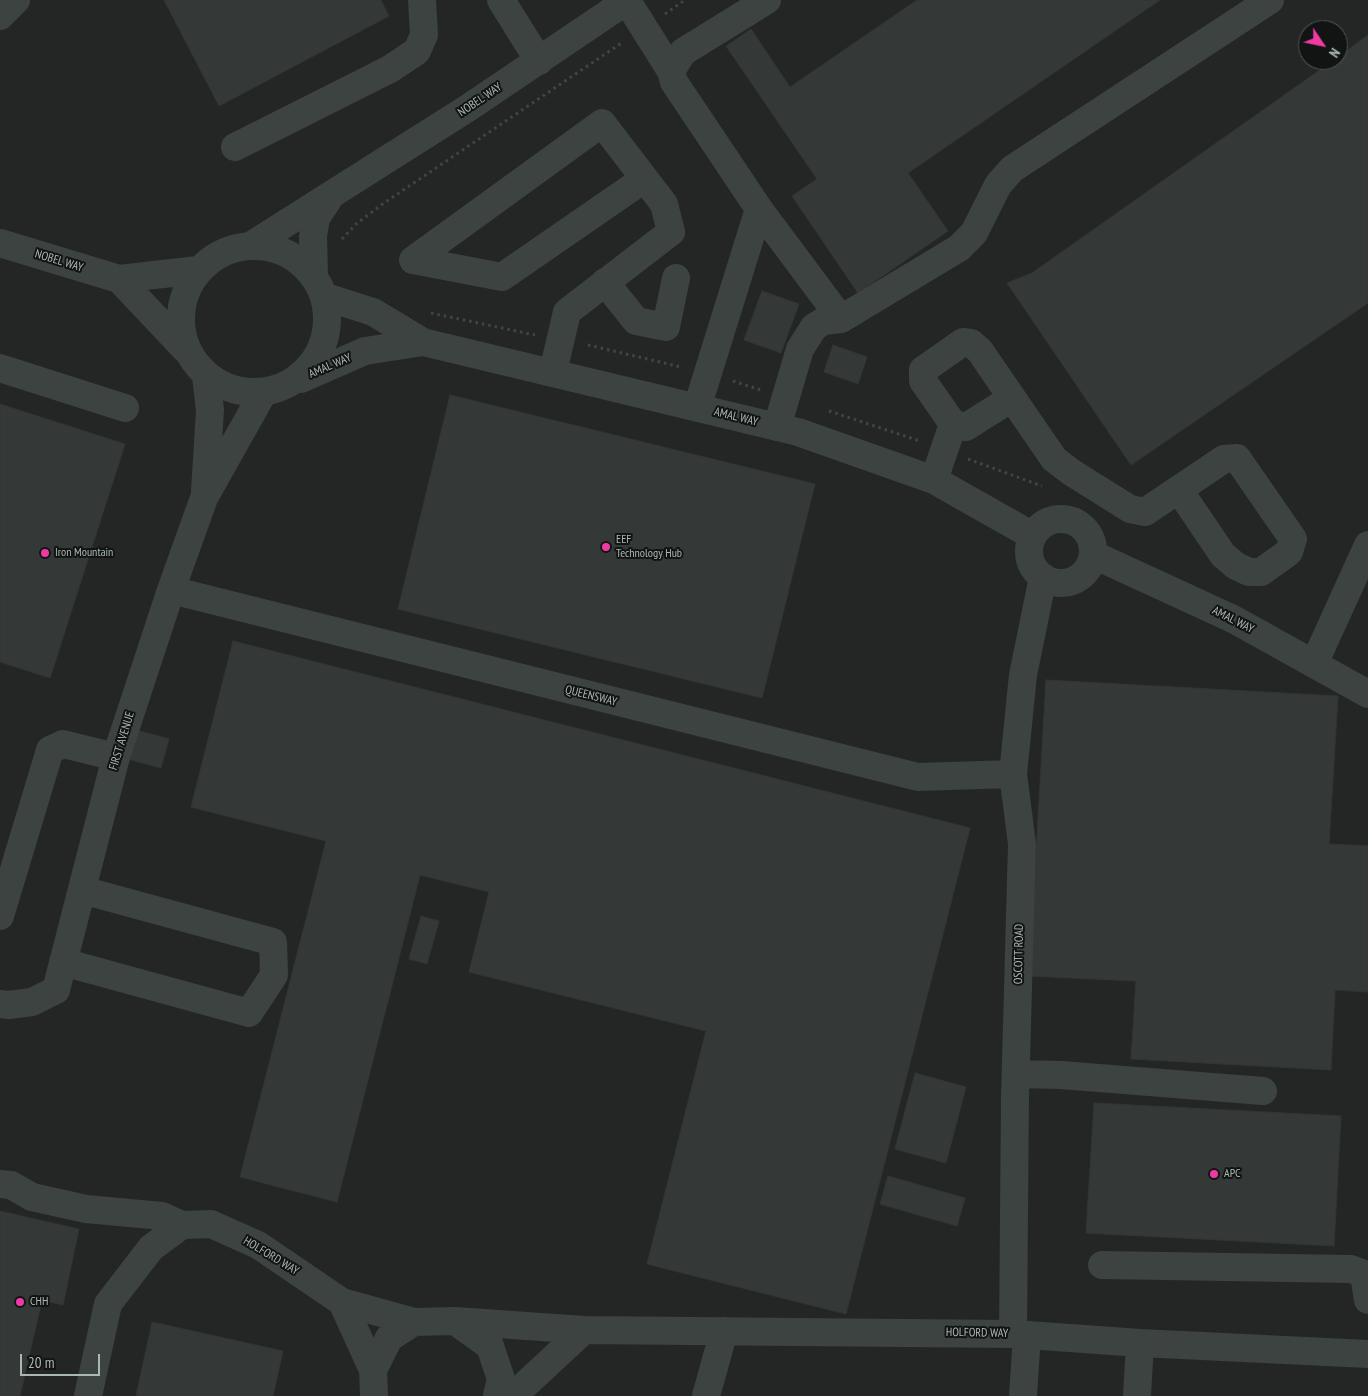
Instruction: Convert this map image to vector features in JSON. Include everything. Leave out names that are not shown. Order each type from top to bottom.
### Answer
[{"type":"street","points":[[0,16],[16,0]]},
{"type":"street","points":[[235,147],[390,69],[417,51],[424,35],[422,0]]},
{"type":"street","points":[[501,0],[538,61]]},
{"type":"street","points":[[671,71],[683,52],[767,0]]},
{"type":"street","points":[[777,427],[800,349],[814,327],[824,321],[841,319],[959,248],[974,233],[998,185],[1012,169],[1270,0]]},
{"type":"street","points":[[628,1],[671,71],[674,82],[759,209],[841,319]]},
{"type":"street","name":"NOBEL WAY","points":[[250,246],[329,198],[628,1]]},
{"type":"street","points":[[553,372],[567,312],[671,232],[664,204],[602,123],[413,260],[502,278],[644,179]]},
{"type":"street","name":"NOBEL WAY","points":[[320,286],[313,236],[316,218],[329,198]]},
{"type":"street","points":[[697,408],[759,209]]},
{"type":"street","name":"NOBEL WAY","points":[[0,243],[118,279],[198,270]]},
{"type":"street","points":[[250,246],[267,246],[292,255],[320,286],[328,324],[322,349],[295,381],[263,393],[238,392],[206,376],[186,350],[180,314],[188,286],[198,270],[225,250],[250,246]]},
{"type":"street","points":[[605,282],[636,321],[666,328],[676,278]]},
{"type":"street","name":"NOBEL WAY","points":[[118,279],[186,350]]},
{"type":"street","name":"AMAL WAY","points":[[320,286],[373,312],[423,342],[798,432],[934,480],[1033,536]]},
{"type":"street","name":"AMAL WAY","points":[[295,381],[365,351],[423,342]]},
{"type":"street","points":[[1012,398],[966,427],[953,424],[924,380],[923,370],[963,342],[971,343],[980,351],[1054,459],[1071,472],[1130,509],[1145,512],[1179,490]]},
{"type":"street","points":[[0,368],[125,408]]},
{"type":"street","name":"FIRST AVENUE","points":[[204,498],[210,410],[206,376]]},
{"type":"street","name":"FIRST AVENUE","points":[[0,1004],[9,1005],[32,1002],[56,990],[116,757],[171,590],[204,498],[263,393]]},
{"type":"street","points":[[934,480],[953,424]]},
{"type":"street","points":[[1064,519],[1076,522],[1086,530],[1092,542],[1094,555],[1088,570],[1074,580],[1058,583],[1043,578],[1033,566],[1029,551],[1033,536],[1041,526],[1052,520],[1064,519]]},
{"type":"street","points":[[1314,664],[1368,545]]},
{"type":"street","name":"AMAL WAY","points":[[1094,555],[1233,619],[1368,694]]},
{"type":"street","name":"OSCOTT ROAD","points":[[1023,1396],[1020,1334],[1016,1086],[1022,844],[1014,774],[1023,675],[1043,578]]},
{"type":"street","name":"QUEENSWAY","points":[[171,590],[918,778],[1014,774]]},
{"type":"street","points":[[0,916],[50,750],[63,744],[116,757]]},
{"type":"street","points":[[63,962],[249,1013],[274,975],[273,942],[82,890]]},
{"type":"street","points":[[1016,1086],[1061,1075],[1263,1091]]},
{"type":"street","points":[[0,1184],[11,1185],[32,1196],[86,1209],[162,1216],[182,1225],[151,1248],[108,1304],[88,1396]]},
{"type":"street","name":"HOLFORD WAY","points":[[182,1225],[211,1224],[258,1245],[342,1302],[414,1322],[455,1321],[584,1330],[1020,1334],[1140,1343],[1368,1354]]},
{"type":"street","points":[[1102,1265],[1351,1269],[1364,1274],[1368,1300]]},
{"type":"street","points":[[342,1302],[373,1383]]},
{"type":"street","points":[[455,1321],[490,1346],[501,1380],[497,1396]]},
{"type":"street","points":[[373,1383],[389,1338],[414,1322]]},
{"type":"street","points":[[513,1396],[584,1330]]},
{"type":"street","points":[[706,1396],[724,1331]]},
{"type":"street","points":[[1137,1396],[1140,1343]]},
{"type":"shaded area","points":[[0,0],[1368,0],[1368,1396],[0,1396]]},
{"type":"building","points":[[164,0],[381,0],[389,16],[219,106]]},
{"type":"building","points":[[917,0],[1160,0],[908,173],[948,231],[858,293],[792,196],[817,179],[726,46],[751,29],[790,87]]},
{"type":"building","points":[[1368,35],[1368,303],[1131,465],[1007,283],[1032,273],[1320,70],[1348,70],[1348,50]]},
{"type":"building","points":[[762,291],[799,304],[781,353],[744,340]]},
{"type":"building","points":[[833,345],[867,357],[858,384],[824,372]]},
{"type":"building","name":"EEF Technology Hub","points":[[450,395],[815,484],[762,698],[398,609]]},
{"type":"building","name":"Iron Mountain","points":[[0,404],[125,444],[50,678],[0,662]]},
{"type":"building","points":[[233,641],[970,828],[846,1314],[647,1264],[706,1031],[469,972],[489,892],[420,875],[337,1202],[240,1177],[326,841],[191,807]]},
{"type":"building","points":[[1046,680],[1338,696],[1329,844],[1368,846],[1368,992],[1335,990],[1331,1070],[1131,1059],[1136,981],[1029,976]]},
{"type":"building","points":[[136,730],[169,739],[161,768],[128,759]]},
{"type":"building","points":[[421,916],[439,921],[427,964],[409,959]]},
{"type":"building","points":[[915,1073],[966,1087],[946,1163],[895,1149]]},
{"type":"building","name":"APC","points":[[1094,1103],[1341,1116],[1334,1246],[1086,1233]]},
{"type":"building","points":[[888,1176],[965,1198],[957,1226],[880,1204]]},
{"type":"building","name":"CHH","points":[[0,1211],[79,1229],[63,1305],[42,1300],[20,1396],[0,1396]]},
{"type":"building","points":[[152,1322],[283,1351],[273,1396],[136,1396]]},
{"type":"place","name":"EEF Technology Hub","points":[[606,547]]},
{"type":"place","name":"Iron Mountain","points":[[45,553]]},
{"type":"place","name":"APC","points":[[1214,1174]]},
{"type":"place","name":"CHH","points":[[20,1302]]}]
